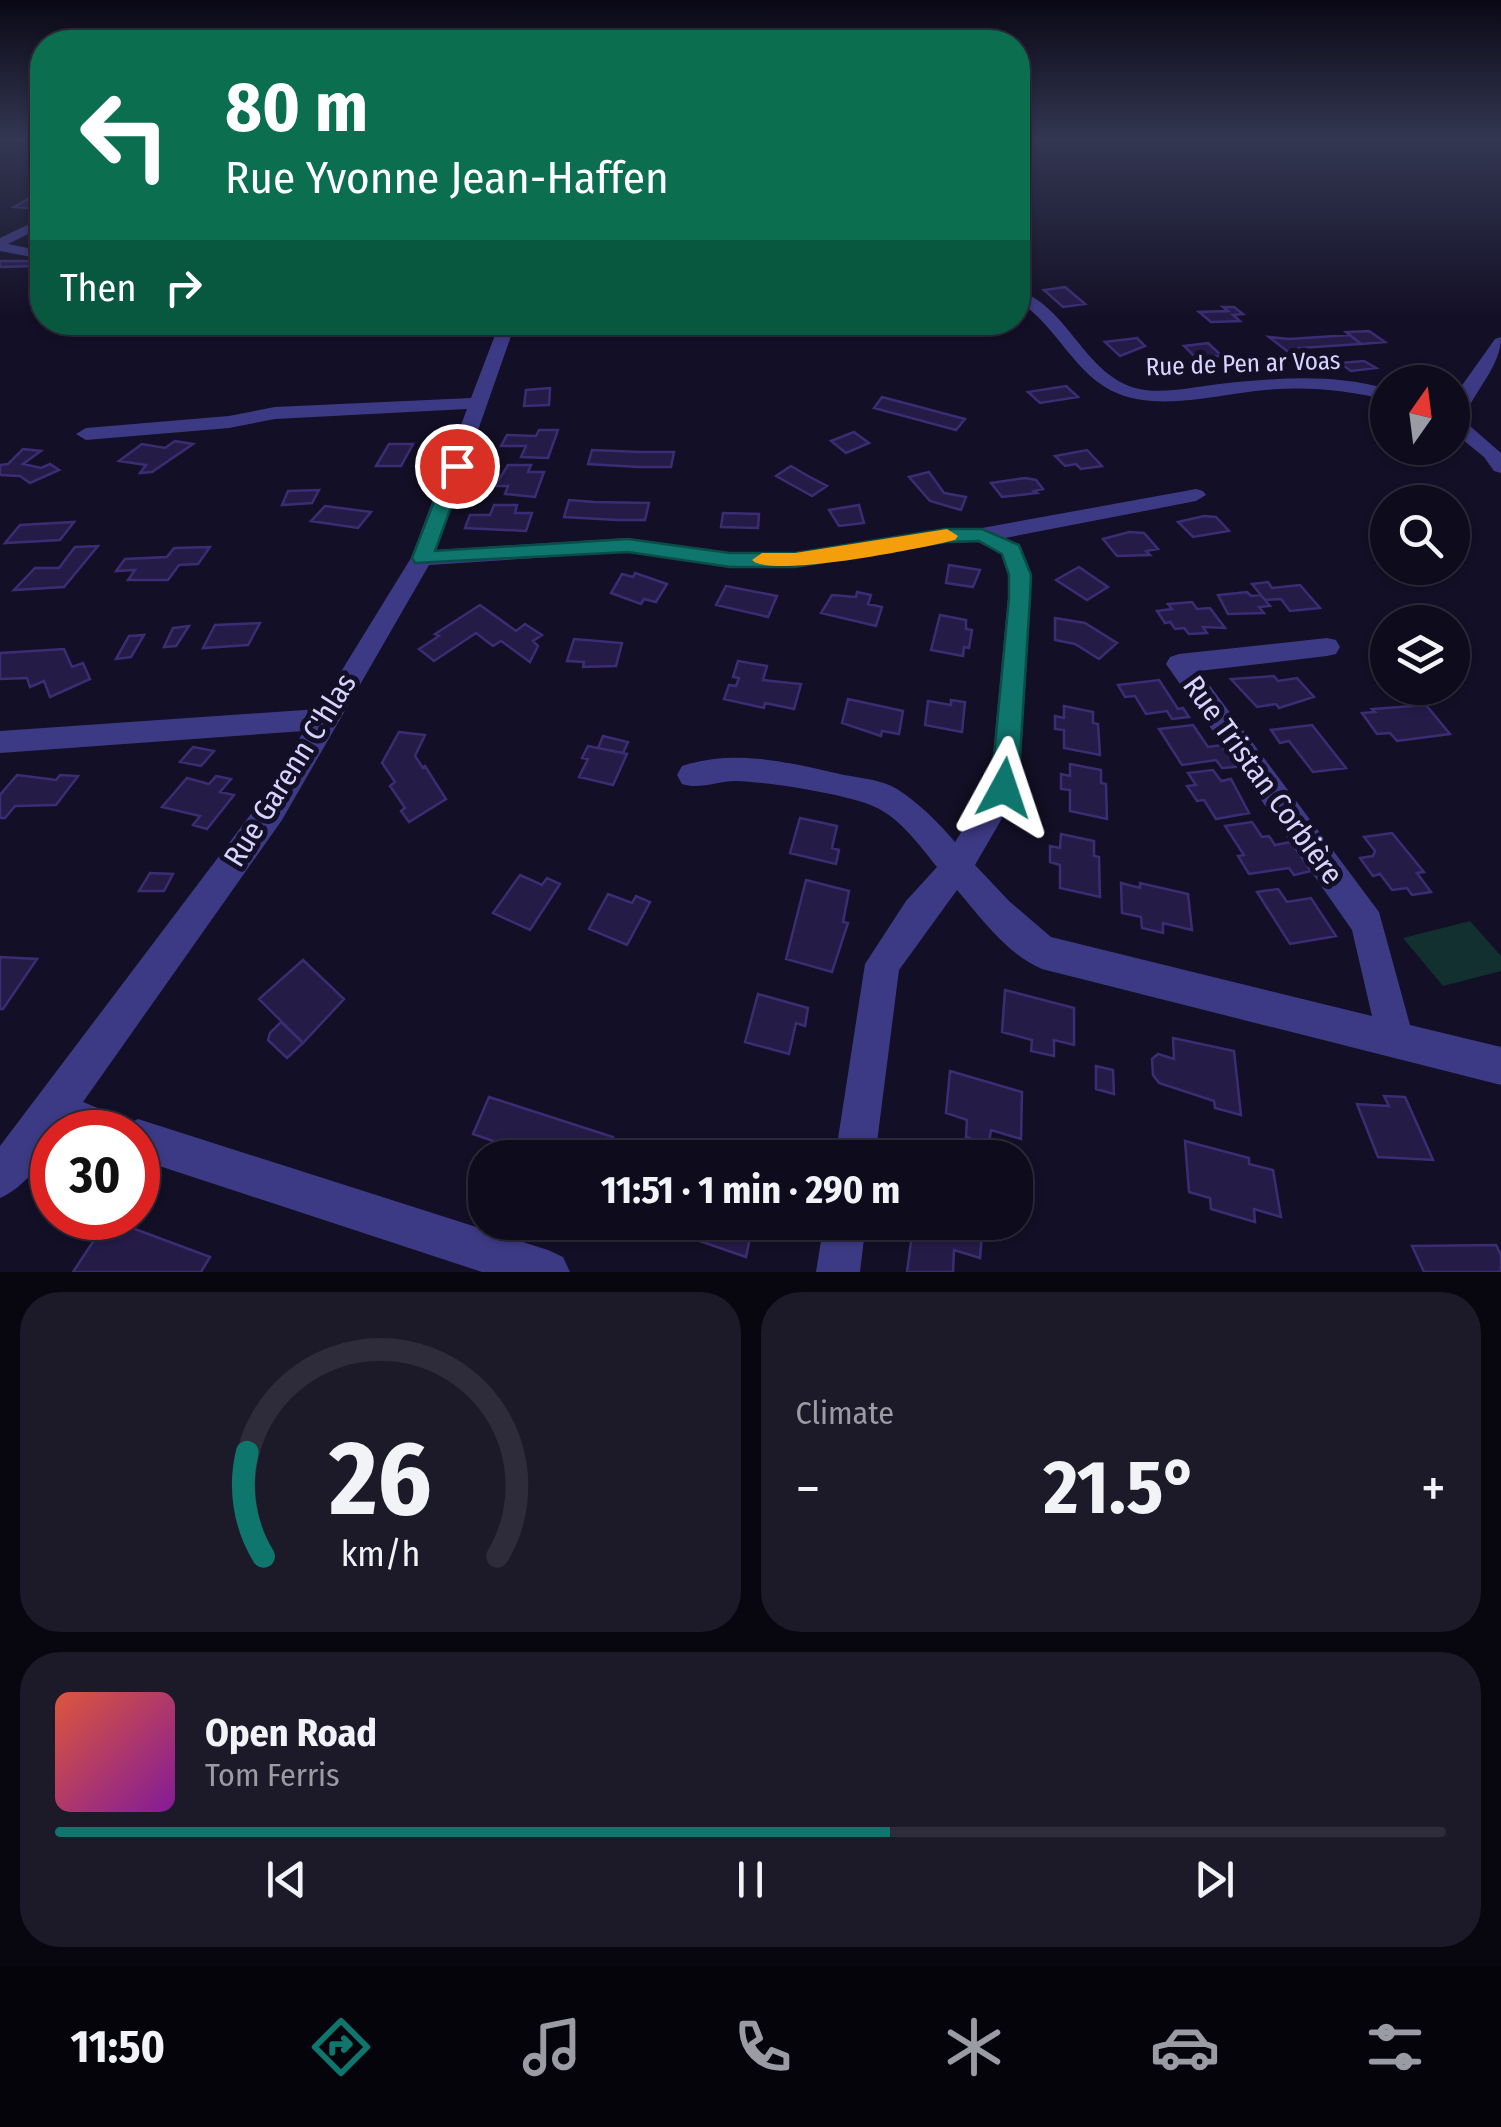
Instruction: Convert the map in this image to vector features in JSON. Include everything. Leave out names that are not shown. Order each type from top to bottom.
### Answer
[{"type":"street","points":[[0,245],[30,229]]},
{"type":"street","points":[[0,245],[30,251]]},
{"type":"street","name":"Rue de Pen ar Voas","points":[[1030,302],[1045,311],[1108,381],[1126,391],[1157,395],[1339,383],[1370,391]]},
{"type":"street","name":"Rue Garenn C'hlas","points":[[54,1110],[271,811],[422,558],[504,335]]},
{"type":"street","points":[[1470,387],[1501,342]]},
{"type":"street","points":[[86,434],[229,422],[275,413],[480,403]]},
{"type":"street","points":[[1470,435],[1501,466]]},
{"type":"street","points":[[422,558],[628,546],[730,560],[795,560],[945,536],[982,535],[1196,495]]},
{"type":"street","points":[[858,1140],[882,964],[918,912],[957,867],[1004,788],[1020,575],[1012,550],[982,535]]},
{"type":"street","name":"Rue Tristan Corbière","points":[[1328,647],[1179,664],[1367,923],[1395,1036]]},
{"type":"street","points":[[0,742],[324,719]]},
{"type":"street","points":[[692,775],[731,769],[777,772],[884,796],[924,828],[997,912],[1042,952],[1395,1036],[1501,1066]]},
{"type":"street","name":"Rue Garenn C'hlas","points":[[0,1178],[30,1141]]},
{"type":"street","points":[[160,1146],[548,1272]]},
{"type":"street","points":[[838,1272],[843,1240]]},
{"type":"green space","points":[[1470,921],[1501,956],[1501,971],[1443,986],[1403,938]]},
{"type":"building","points":[[28,199],[30,199],[30,208],[14,207]]},
{"type":"building","points":[[0,261],[30,261],[30,266],[0,267]]},
{"type":"building","points":[[1065,287],[1085,304],[1063,307],[1044,290]]},
{"type":"building","points":[[1223,307],[1234,307],[1243,314],[1233,315],[1240,321],[1211,322],[1199,312],[1228,311]]},
{"type":"building","points":[[1369,331],[1385,342],[1361,344],[1346,332]]},
{"type":"building","points":[[1350,335],[1361,344],[1300,348],[1308,354],[1292,355],[1269,337],[1289,339]]},
{"type":"building","points":[[1137,338],[1145,346],[1120,356],[1105,342]]},
{"type":"building","points":[[1208,343],[1222,356],[1195,357],[1184,346]]},
{"type":"building","points":[[1364,361],[1371,365],[1370,369],[1351,371],[1340,363]]},
{"type":"building","points":[[1066,386],[1078,397],[1040,403],[1028,392]]},
{"type":"building","points":[[550,388],[549,405],[524,406],[526,390]]},
{"type":"building","points":[[882,397],[965,419],[956,430],[874,408]]},
{"type":"building","points":[[539,430],[558,430],[548,458],[521,457],[526,446],[501,446],[507,435],[536,436]]},
{"type":"building","points":[[854,432],[869,443],[846,453],[831,441]]},
{"type":"building","points":[[175,441],[193,444],[152,472],[140,473],[146,465],[119,461],[142,444],[165,448]]},
{"type":"building","points":[[389,444],[413,444],[401,466],[376,466]]},
{"type":"building","points":[[23,449],[41,451],[23,464],[41,468],[50,464],[59,470],[30,483],[20,476],[0,475],[0,465],[8,464]]},
{"type":"building","points":[[592,450],[674,452],[671,467],[638,467],[588,464]]},
{"type":"building","points":[[1087,450],[1102,466],[1065,466],[1055,456]]},
{"type":"building","points":[[508,465],[531,465],[528,472],[544,472],[535,497],[505,494],[508,486],[495,486]]},
{"type":"building","points":[[791,466],[827,486],[812,496],[776,476]]},
{"type":"building","points":[[929,472],[944,493],[966,497],[961,510],[930,501],[909,477]]},
{"type":"building","points":[[1036,480],[1043,489],[1002,497],[991,483]]},
{"type":"building","points":[[319,490],[312,503],[282,505],[288,491]]},
{"type":"building","points":[[569,500],[649,503],[645,520],[618,520],[564,517]]},
{"type":"building","points":[[494,505],[517,505],[515,513],[532,513],[526,531],[465,528],[470,515],[490,515]]},
{"type":"building","points":[[859,505],[864,523],[839,526],[829,510]]},
{"type":"building","points":[[325,506],[371,512],[358,528],[311,521]]},
{"type":"building","points":[[723,513],[759,514],[758,528],[721,527]]},
{"type":"building","points":[[1216,517],[1229,531],[1193,537],[1178,522]]},
{"type":"building","points":[[74,522],[60,540],[5,543],[20,525]]},
{"type":"building","points":[[1129,532],[1144,533],[1158,549],[1146,551],[1150,555],[1117,556],[1103,539]]},
{"type":"building","points":[[98,546],[64,587],[14,590],[35,568],[59,568],[75,547]]},
{"type":"building","points":[[210,547],[198,564],[179,565],[168,580],[128,580],[135,570],[116,571],[125,559],[167,557],[174,548]]},
{"type":"building","points":[[949,565],[980,570],[973,587],[946,583]]},
{"type":"building","points":[[1079,567],[1108,587],[1087,600],[1056,580]]},
{"type":"building","points":[[635,573],[667,584],[656,602],[644,599],[641,604],[611,593],[622,574],[633,577]]},
{"type":"building","points":[[1268,582],[1272,588],[1300,585],[1320,608],[1290,611],[1281,599],[1265,600],[1252,584]]},
{"type":"building","points":[[726,586],[777,596],[768,617],[716,605]]},
{"type":"building","points":[[857,592],[871,595],[868,604],[882,607],[876,626],[821,613],[832,595],[856,597]]},
{"type":"building","points":[[1247,592],[1251,596],[1261,595],[1270,606],[1259,607],[1264,613],[1228,614],[1218,595]]},
{"type":"building","points":[[1192,602],[1197,609],[1210,608],[1225,628],[1203,627],[1207,633],[1189,634],[1184,628],[1175,629],[1170,622],[1165,623],[1157,611],[1172,609],[1168,604]]},
{"type":"building","points":[[480,605],[516,631],[525,624],[542,635],[533,641],[538,646],[530,662],[501,641],[493,646],[476,633],[434,661],[419,649]]},
{"type":"building","points":[[940,615],[966,620],[966,629],[972,630],[969,648],[964,647],[963,656],[931,650]]},
{"type":"building","points":[[1055,618],[1085,623],[1117,643],[1099,659],[1075,644],[1055,640]]},
{"type":"building","points":[[260,623],[248,645],[203,648],[215,625]]},
{"type":"building","points":[[189,626],[176,646],[164,647],[173,628]]},
{"type":"building","points":[[144,635],[131,657],[116,659],[129,636]]},
{"type":"building","points":[[574,639],[622,643],[616,666],[583,667],[584,662],[567,661]]},
{"type":"building","points":[[64,649],[72,667],[83,663],[90,679],[50,697],[44,681],[30,687],[27,678],[0,679],[0,653]]},
{"type":"building","points":[[738,661],[767,666],[763,680],[801,684],[794,709],[765,703],[764,708],[724,699],[729,685],[736,686],[739,678],[733,677]]},
{"type":"building","points":[[1274,676],[1278,681],[1297,678],[1314,697],[1279,708],[1276,704],[1257,707],[1231,679]]},
{"type":"building","points":[[1159,680],[1178,709],[1183,708],[1189,717],[1172,719],[1167,711],[1146,714],[1135,696],[1125,697],[1118,685]]},
{"type":"building","points":[[848,699],[903,711],[899,734],[882,731],[881,736],[842,723]]},
{"type":"building","points":[[951,700],[965,702],[962,732],[925,725],[928,701],[951,705]]},
{"type":"building","points":[[1426,705],[1450,734],[1397,741],[1390,733],[1377,734],[1362,713],[1375,712],[1372,709]]},
{"type":"building","points":[[1064,706],[1093,712],[1093,723],[1098,724],[1100,755],[1064,748],[1064,730],[1055,729],[1055,716],[1064,718]]},
{"type":"building","points":[[1193,725],[1208,747],[1221,745],[1236,767],[1222,768],[1216,760],[1182,765],[1159,729]]},
{"type":"building","points":[[1312,725],[1346,768],[1313,772],[1289,741],[1280,743],[1271,730]]},
{"type":"building","points":[[399,732],[425,735],[415,756],[446,799],[409,822],[390,786],[395,782],[382,763]]},
{"type":"building","points":[[603,736],[628,742],[623,753],[598,748]]},
{"type":"building","points":[[588,746],[627,754],[613,785],[579,777],[588,759],[582,758]]},
{"type":"building","points":[[193,747],[214,751],[201,766],[180,762]]},
{"type":"building","points":[[1070,764],[1101,770],[1101,783],[1106,784],[1107,819],[1070,811],[1070,790],[1061,789],[1061,774],[1070,776]]},
{"type":"building","points":[[1213,770],[1221,781],[1231,779],[1249,813],[1216,819],[1204,800],[1197,801],[1187,786],[1196,785],[1188,773]]},
{"type":"building","points":[[17,775],[56,780],[60,775],[78,776],[56,805],[15,806],[5,818],[0,818],[0,795]]},
{"type":"building","points":[[216,776],[231,779],[220,792],[234,795],[207,829],[193,825],[200,816],[162,807],[187,778],[209,784]]},
{"type":"building","points":[[800,818],[837,826],[832,848],[839,850],[836,864],[790,853]]},
{"type":"building","points":[[1252,822],[1262,837],[1269,836],[1275,845],[1291,842],[1311,871],[1294,875],[1289,868],[1249,874],[1238,856],[1244,855],[1225,826]]},
{"type":"building","points":[[1392,833],[1424,872],[1417,873],[1431,892],[1412,895],[1407,888],[1392,890],[1380,874],[1373,876],[1360,858],[1373,856],[1375,851],[1364,837]]},
{"type":"building","points":[[1061,834],[1094,841],[1094,856],[1099,857],[1100,897],[1060,888],[1060,865],[1050,862],[1050,846],[1060,848]]},
{"type":"building","points":[[150,873],[173,874],[164,891],[139,891]]},
{"type":"building","points":[[520,875],[542,885],[547,878],[560,884],[530,930],[493,913]]},
{"type":"building","points":[[806,880],[849,891],[843,922],[848,923],[832,972],[786,959]]},
{"type":"building","points":[[1121,883],[1140,888],[1140,883],[1188,894],[1192,930],[1163,923],[1163,933],[1142,928],[1141,917],[1122,913]]},
{"type":"building","points":[[1278,889],[1287,902],[1311,898],[1336,936],[1290,944],[1257,892]]},
{"type":"building","points":[[608,894],[632,903],[636,896],[650,902],[627,945],[589,929]]},
{"type":"building","points":[[0,957],[37,959],[3,1009],[0,1009]]},
{"type":"building","points":[[303,960],[344,999],[303,1043],[259,999]]},
{"type":"building","points":[[1005,990],[1074,1008],[1074,1045],[1054,1040],[1054,1056],[1031,1051],[1032,1040],[1002,1032]]},
{"type":"building","points":[[758,994],[808,1008],[805,1026],[796,1023],[789,1054],[745,1042]]},
{"type":"building","points":[[281,1022],[303,1043],[287,1058],[268,1040]]},
{"type":"building","points":[[1173,1038],[1234,1051],[1241,1115],[1215,1108],[1214,1101],[1159,1083],[1153,1075],[1152,1059],[1158,1054],[1174,1059]]},
{"type":"building","points":[[1096,1066],[1113,1070],[1114,1094],[1096,1089]]},
{"type":"building","points":[[950,1071],[1022,1092],[1021,1139],[991,1130],[990,1140],[966,1137],[967,1120],[946,1113]]},
{"type":"building","points":[[1384,1096],[1405,1097],[1433,1160],[1378,1157],[1357,1104],[1389,1106]]},
{"type":"building","points":[[489,1097],[613,1137],[490,1140],[473,1134]]},
{"type":"building","points":[[1185,1141],[1249,1158],[1249,1164],[1273,1170],[1281,1217],[1254,1209],[1255,1222],[1211,1209],[1210,1198],[1189,1192]]},
{"type":"building","points":[[160,1238],[210,1257],[201,1272],[73,1272],[94,1240]]},
{"type":"building","points":[[697,1240],[750,1240],[746,1257]]},
{"type":"building","points":[[911,1240],[982,1240],[980,1258],[954,1250],[953,1272],[907,1272]]},
{"type":"building","points":[[1496,1245],[1501,1255],[1501,1272],[1424,1272],[1412,1246]]},
{"type":"slow traffic","points":[[762,560],[795,560],[947,536]]},
{"type":"route","points":[[457,466],[422,558],[628,546],[730,560],[795,560],[945,536],[982,535],[1012,550],[1020,575],[1020,598],[1004,788]]}]
